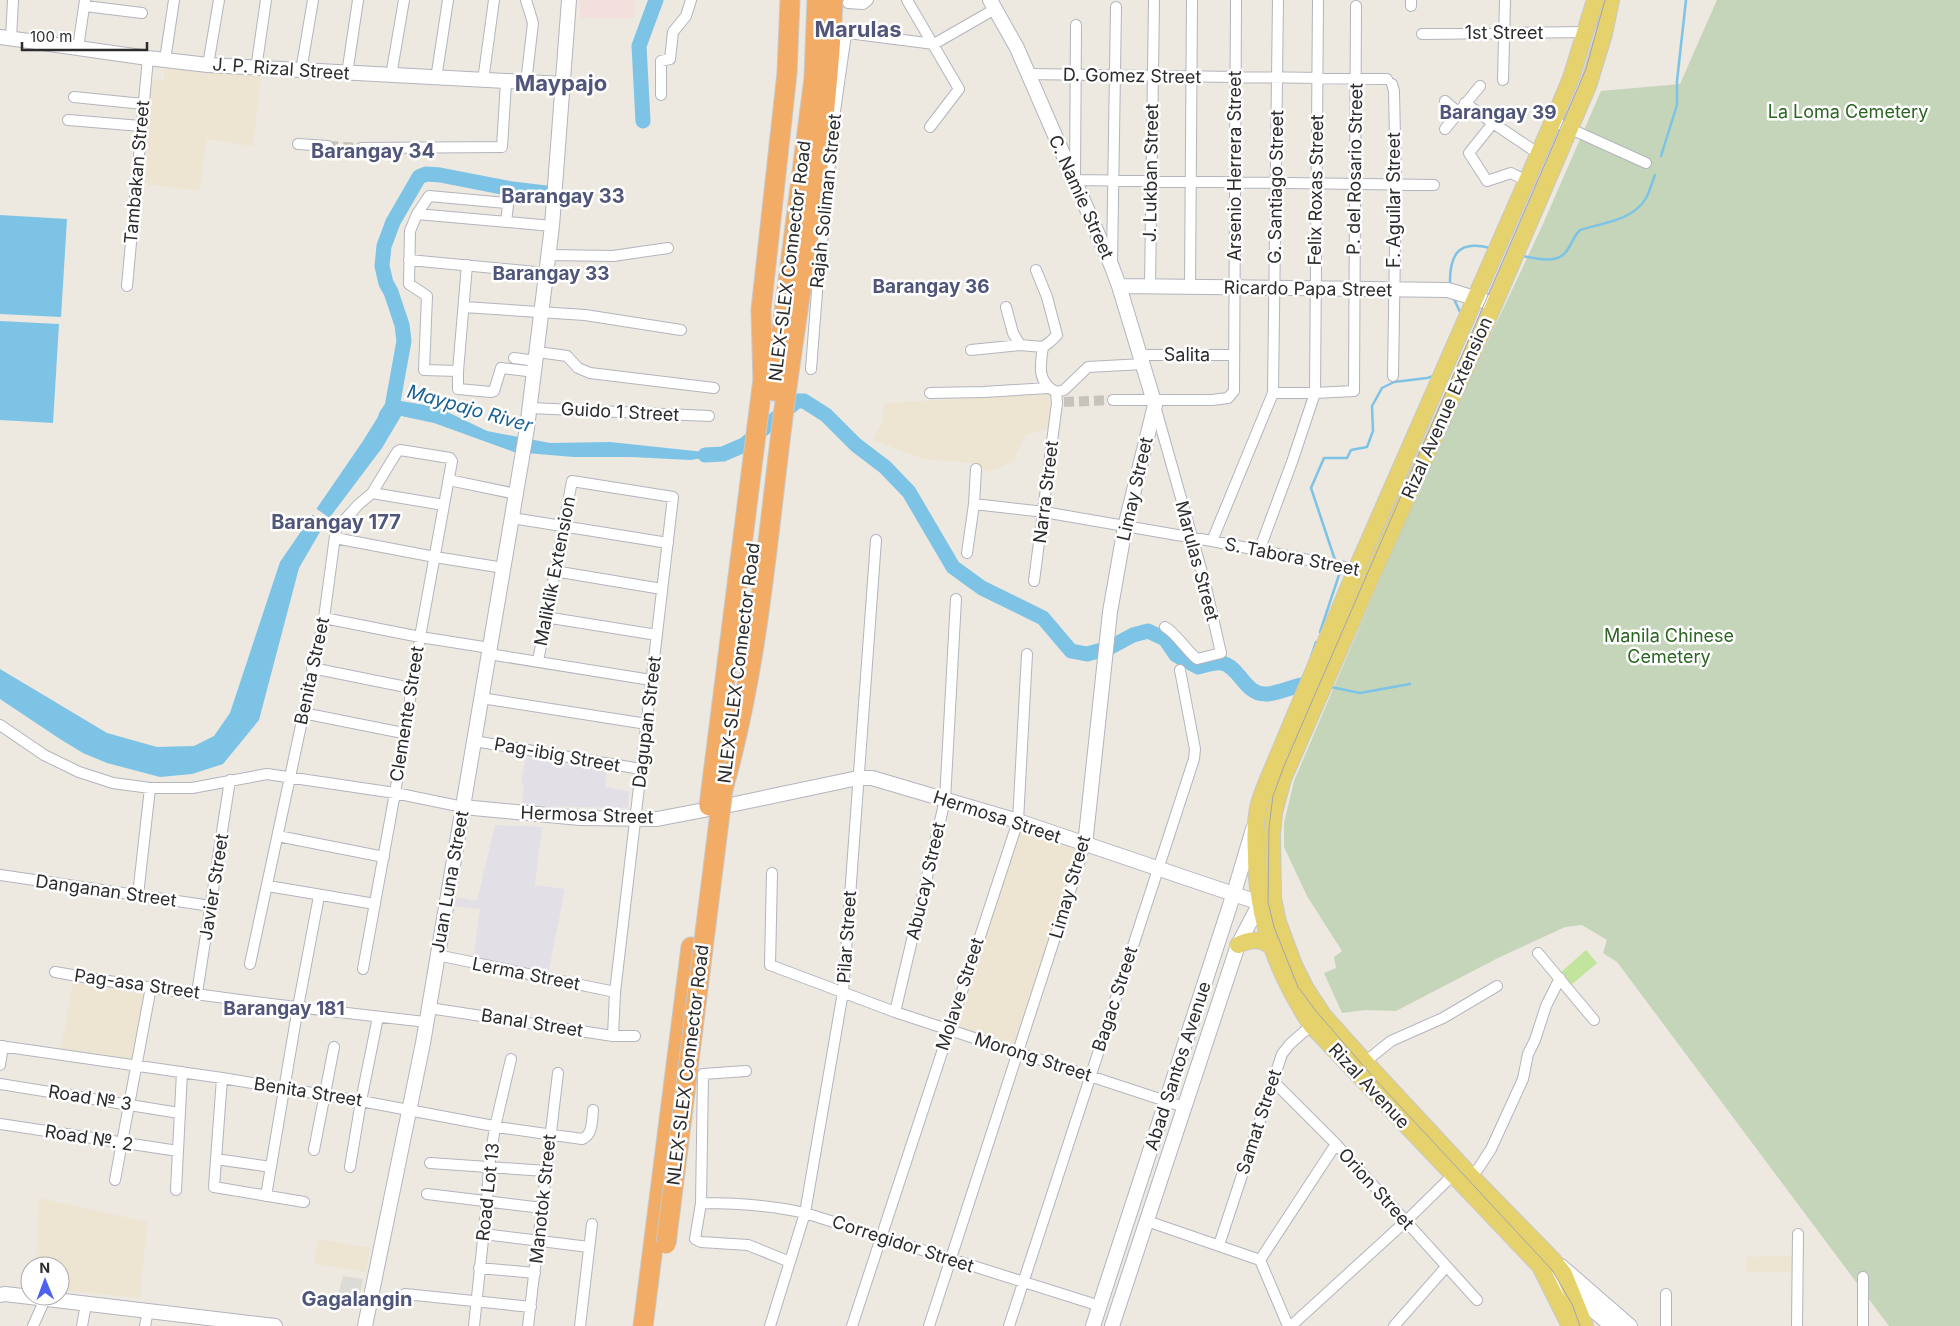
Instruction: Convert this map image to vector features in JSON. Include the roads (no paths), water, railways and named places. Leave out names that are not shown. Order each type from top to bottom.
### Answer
[{"type":"highway","points":[[763,384],[761,310],[787,72],[790,0]]},
{"type":"highway","name":"NLEX-SLEX Connector Road","points":[[643,1326],[793,150],[801,76],[806,0]]},
{"type":"highway","name":"NLEX-SLEX Connector Road","points":[[656,1326],[809,115],[818,0]]},
{"type":"highway","points":[[723,789],[737,741],[747,692],[786,393],[814,208],[840,1]]},
{"type":"main road","name":"Rizal Avenue Extension","points":[[1266,809],[1271,772],[1350,568],[1476,298],[1539,154],[1571,78],[1595,0]]},
{"type":"main road","name":"Rizal Avenue Extension","points":[[1266,809],[1283,778],[1494,304],[1588,86],[1604,34],[1611,0]]},
{"type":"main road","name":"Rizal Avenue","points":[[1266,809],[1255,838],[1256,871],[1294,965],[1306,989],[1317,1020],[1461,1178],[1547,1263],[1564,1274],[1585,1326]]},
{"type":"main road","name":"Rizal Avenue","points":[[1267,901],[1272,947],[1292,996],[1365,1062],[1461,1178]]},
{"type":"main road","points":[[1238,945],[1256,940],[1272,947]]},
{"type":"main road","name":"Rizal Avenue","points":[[1547,1263],[1570,1326]]},
{"type":"street","points":[[6,37],[13,0]]},
{"type":"street","points":[[165,60],[174,0]]},
{"type":"street","points":[[208,65],[219,0]]},
{"type":"street","points":[[256,69],[266,0]]},
{"type":"street","points":[[301,72],[313,0]]},
{"type":"street","points":[[347,74],[358,0]]},
{"type":"street","points":[[391,76],[404,0]]},
{"type":"street","points":[[436,79],[448,0]]},
{"type":"street","points":[[483,81],[494,0]]},
{"type":"street","points":[[526,0],[533,24],[526,83]]},
{"type":"street","name":"Juan Luna Street","points":[[364,1326],[410,1110],[429,1008],[530,408],[552,226],[569,0]]},
{"type":"street","points":[[661,95],[661,61],[670,59],[673,32],[686,16],[691,0]]},
{"type":"street","points":[[840,1],[863,4],[868,0]]},
{"type":"street","points":[[907,0],[959,89],[930,127]]},
{"type":"street","name":"J. Lukban Street","points":[[1150,287],[1154,0]]},
{"type":"street","points":[[1190,287],[1192,0]]},
{"type":"street","name":"Arsenio Herrera Street","points":[[1154,403],[1225,399],[1231,396],[1234,391],[1236,0]]},
{"type":"street","name":"G. Santiago Street","points":[[1212,541],[1273,393],[1278,0]]},
{"type":"street","name":"Felix Roxas Street","points":[[1259,551],[1315,394],[1318,0]]},
{"type":"street","points":[[1504,80],[1505,0]]},
{"type":"street","points":[[78,48],[85,3],[142,13]]},
{"type":"street","points":[[934,44],[993,5]]},
{"type":"street","name":"C. Namie Street","points":[[993,5],[1017,48],[1112,267],[1154,403]]},
{"type":"street","name":"P. del Rosario Street","points":[[1315,394],[1352,392],[1354,389],[1356,6]]},
{"type":"street","points":[[1112,267],[1116,7]]},
{"type":"street","points":[[1076,25],[1075,180],[1434,185]]},
{"type":"street","name":"1st Street","points":[[1422,34],[1586,32]]},
{"type":"street","name":"Rajah Soliman Street","points":[[811,368],[830,164],[830,146],[846,34],[934,44]]},
{"type":"street","name":"J. P. Rizal Street","points":[[6,37],[208,65],[301,72],[563,84]]},
{"type":"street","name":"Tambakan Street","points":[[126,286],[148,58]]},
{"type":"street","name":"D. Gomez Street","points":[[1028,74],[1356,78],[1389,81]]},
{"type":"street","name":"F. Aguilar Street","points":[[1389,81],[1394,91],[1396,184],[1393,376]]},
{"type":"street","points":[[361,148],[502,147],[506,82]]},
{"type":"street","points":[[1445,129],[1480,86]]},
{"type":"street","points":[[74,97],[143,104]]},
{"type":"street","points":[[1445,101],[1459,113]]},
{"type":"street","points":[[1465,103],[1539,154]]},
{"type":"street","points":[[68,120],[141,126]]},
{"type":"street","points":[[1553,121],[1646,163]]},
{"type":"street","points":[[1492,123],[1469,153],[1487,181],[1511,173],[1527,181]]},
{"type":"street","points":[[298,144],[328,146]]},
{"type":"street","points":[[458,371],[424,371],[427,296],[409,284],[410,231],[417,214],[429,196],[508,204],[506,222]]},
{"type":"street","points":[[417,214],[552,226]]},
{"type":"street","points":[[548,255],[605,257],[668,248]]},
{"type":"street","points":[[409,260],[546,273]]},
{"type":"street","points":[[468,265],[458,389],[491,392],[494,391],[501,368],[568,356],[578,368],[590,373],[714,388]]},
{"type":"street","points":[[970,350],[1020,345],[1043,346],[1057,335],[1047,297],[1036,270]]},
{"type":"street","name":"Ricardo Papa Street","points":[[1119,286],[1448,290],[1494,304]]},
{"type":"street","points":[[464,307],[542,314],[585,315],[681,330]]},
{"type":"street","points":[[1006,307],[1013,333],[1020,345]]},
{"type":"street","points":[[1043,346],[1041,360],[1042,378],[1056,396]]},
{"type":"street","name":"Salita","points":[[1056,396],[1088,367],[1141,360],[1233,355]]},
{"type":"street","points":[[514,358],[536,362]]},
{"type":"street","points":[[930,393],[1056,396]]},
{"type":"street","points":[[1273,393],[1315,394]]},
{"type":"street","name":"Narra Street","points":[[1034,581],[1044,512],[1056,396]]},
{"type":"street","points":[[1113,400],[1154,403]]},
{"type":"street","name":"Limay Street","points":[[929,1326],[1086,845],[1110,612],[1125,527],[1154,403]]},
{"type":"street","name":"Marulas Street","points":[[1154,403],[1205,583],[1221,653],[1197,659],[1165,627]]},
{"type":"street","name":"Guido 1 Street","points":[[530,408],[710,416]]},
{"type":"street","name":"Benita Street","points":[[250,964],[324,618],[336,530],[358,505],[372,493],[400,450],[452,459]]},
{"type":"street","name":"Clemente Street","points":[[363,969],[452,459]]},
{"type":"street","points":[[967,553],[974,504],[976,469]]},
{"type":"street","points":[[449,480],[516,494]]},
{"type":"street","name":"Dagupan Street","points":[[572,481],[673,497],[615,992],[613,1036]]},
{"type":"street","name":"Maliklik Extension","points":[[538,661],[572,481]]},
{"type":"street","points":[[372,493],[444,505]]},
{"type":"street","name":"S. Tabora Street","points":[[974,504],[1044,512],[1212,541],[1373,573]]},
{"type":"street","points":[[512,518],[668,543]]},
{"type":"street","points":[[335,538],[435,558],[504,568]]},
{"type":"street","name":"Pilar Street","points":[[770,1326],[805,1213],[843,992],[876,540]]},
{"type":"street","points":[[554,571],[662,589]]},
{"type":"street","name":"Abucay Street","points":[[895,1012],[945,800],[956,599]]},
{"type":"street","points":[[545,617],[657,635]]},
{"type":"street","points":[[324,618],[538,661],[651,680]]},
{"type":"street","name":"Molave Street","points":[[852,1326],[1018,821],[1027,654]]},
{"type":"street","points":[[312,668],[411,688]]},
{"type":"street","name":"Bagac Street","points":[[1009,1326],[1195,755],[1180,670]]},
{"type":"street","points":[[481,698],[647,724]]},
{"type":"street","points":[[303,713],[403,733]]},
{"type":"street","name":"Hermosa Street","points":[[0,725],[44,755],[79,772],[113,783],[150,788],[192,788],[268,774],[395,793],[463,807],[580,818],[657,819],[858,778],[872,778],[1018,821],[1158,869],[1234,893],[1267,901]]},
{"type":"street","name":"Pag-ibig Street","points":[[474,741],[641,770]]},
{"type":"street","name":"Javier Street","points":[[197,993],[230,780]]},
{"type":"street","points":[[138,895],[150,788]]},
{"type":"street","name":"Abad Santos Avenue","points":[[1093,1326],[1234,893],[1266,809]]},
{"type":"street","points":[[278,836],[384,857]]},
{"type":"street","name":"Morong Street","points":[[772,873],[770,964],[895,1012],[949,1028],[1184,1107]]},
{"type":"street","name":"Danganan Street","points":[[0,875],[211,906]]},
{"type":"street","points":[[268,886],[375,904]]},
{"type":"street","points":[[266,1196],[319,896]]},
{"type":"street","name":"Abad Santos Avenue","points":[[1112,1326],[1238,945],[1267,901]]},
{"type":"street","points":[[1538,953],[1594,1020]]},
{"type":"street","name":"Lerma Street","points":[[437,955],[615,992]]},
{"type":"street","name":"Pag-asa Street","points":[[56,972],[298,1007],[426,1022]]},
{"type":"street","points":[[1147,1222],[1260,1260],[1290,1326],[1406,1222],[1483,1162],[1491,1149],[1522,1079],[1528,1054],[1535,1040],[1546,1006],[1560,978]]},
{"type":"street","points":[[1365,1062],[1391,1041],[1443,1018],[1496,986]]},
{"type":"street","points":[[116,1180],[121,1142],[151,987]]},
{"type":"street","name":"Banal Street","points":[[429,1008],[613,1036],[635,1036]]},
{"type":"street","points":[[350,1167],[378,1017]]},
{"type":"street","name":"Samat Street","points":[[1219,1245],[1282,1054],[1290,1044],[1317,1020]]},
{"type":"street","points":[[0,1065],[2,1046]]},
{"type":"street","name":"Benita Street","points":[[2,1046],[222,1078],[549,1135],[586,1138],[590,1133],[593,1110]]},
{"type":"street","points":[[314,1150],[334,1047]]},
{"type":"street","name":"Road Lot 13","points":[[474,1326],[489,1167],[495,1127],[511,1059]]},
{"type":"street","points":[[746,1071],[703,1073],[701,1203],[695,1237],[696,1240],[748,1245],[790,1262]]},
{"type":"street","points":[[176,1190],[182,1072]]},
{"type":"street","name":"Manotok Street","points":[[528,1326],[539,1242],[549,1135],[558,1073]]},
{"type":"street","points":[[222,1078],[214,1187],[304,1202]]},
{"type":"street","name":"Orion Street","points":[[1272,1080],[1336,1144],[1477,1300]]},
{"type":"street","name":"Road № 3","points":[[0,1084],[179,1113]]},
{"type":"street","name":"Road №. 2","points":[[0,1124],[178,1151]]},
{"type":"street","points":[[1260,1260],[1336,1144]]},
{"type":"street","points":[[216,1159],[271,1166]]},
{"type":"street","points":[[430,1163],[546,1171]]},
{"type":"street","points":[[427,1194],[542,1208]]},
{"type":"street","name":"Corregidor Street","points":[[701,1203],[778,1207],[805,1213],[1100,1306]]},
{"type":"street","points":[[580,1326],[592,1224]]},
{"type":"street","points":[[483,1234],[589,1247]]},
{"type":"street","points":[[1797,1326],[1798,1234]]},
{"type":"street","points":[[1547,1263],[1630,1326]]},
{"type":"street","points":[[1394,1326],[1446,1266]]},
{"type":"street","points":[[479,1268],[535,1273]]},
{"type":"street","points":[[1862,1326],[1863,1277]]},
{"type":"street","points":[[1573,1293],[1612,1326]]},
{"type":"street","points":[[405,1294],[531,1307]]},
{"type":"street","points":[[1666,1294],[1666,1326]]},
{"type":"street","points":[[3,1295],[20,1297]]},
{"type":"street","points":[[70,1302],[275,1326]]},
{"type":"street","points":[[82,1326],[86,1304]]},
{"type":"street","points":[[33,1326],[42,1306]]},
{"type":"street","points":[[145,1326],[148,1311]]},
{"type":"water","points":[[0,215],[67,219],[61,317],[0,314]]},
{"type":"water","points":[[0,321],[59,324],[53,423],[0,420]]},
{"type":"water","points":[[389,399],[437,407],[487,431],[550,443],[610,442],[723,454],[691,460],[574,457],[514,452],[434,423],[401,416],[382,448],[324,525],[299,568],[259,720],[223,764],[192,774],[160,777],[107,763],[83,753],[0,699],[0,669],[107,733],[157,747],[194,746],[214,736],[230,713],[280,562],[363,441]]},
{"type":"waterway","points":[[643,121],[639,46],[656,0]]},
{"type":"waterway","points":[[1661,156],[1677,105],[1677,81],[1686,0]]},
{"type":"waterway","points":[[386,416],[392,407],[404,341],[402,325],[386,283],[382,266],[384,246],[393,222],[419,177],[426,174],[440,175],[512,189],[546,193]]},
{"type":"waterway","points":[[1523,256],[1545,259],[1561,256],[1580,230],[1617,220],[1641,205],[1655,175]]},
{"type":"waterway","points":[[1450,287],[1451,267],[1457,252],[1470,246],[1490,248]]},
{"type":"waterway","points":[[1453,297],[1461,314]]},
{"type":"waterway","points":[[1336,563],[1311,488],[1324,458],[1347,458],[1351,450],[1367,447],[1373,431],[1372,406],[1382,388],[1394,382],[1434,376]]},
{"type":"waterway","name":"Maypajo River","points":[[705,455],[723,454],[744,445],[797,401],[804,401],[826,415],[856,445],[885,467],[909,492],[953,567],[982,588],[1043,618],[1071,651],[1087,654],[1102,650]]},
{"type":"waterway","points":[[1320,632],[1340,572],[1339,570]]},
{"type":"waterway","name":"Maypajo River","points":[[1109,648],[1133,635],[1148,631],[1165,639],[1176,655],[1198,667],[1216,663],[1228,666],[1248,686],[1259,693],[1274,693],[1301,685]]},
{"type":"waterway","points":[[1311,657],[1316,642]]},
{"type":"waterway","points":[[1331,687],[1360,693],[1410,684]]},
{"type":"tunnel","points":[[328,146],[361,148]]},
{"type":"tunnel","points":[[1064,402],[1113,400]]},
{"type":"tram line","points":[[1580,1326],[1572,1304],[1552,1270],[1373,1077],[1316,1011],[1298,987],[1274,927],[1268,902],[1269,827],[1273,796],[1284,766],[1586,69],[1605,0]]},
{"type":"district","name":"Marulas","points":[[858,29]]},
{"type":"district","name":"Maypajo","points":[[561,83]]},
{"type":"district","name":"Barangay 39","points":[[1498,112]]},
{"type":"district","name":"Barangay 34","points":[[373,151]]},
{"type":"district","name":"Barangay 33","points":[[563,196]]},
{"type":"district","name":"Barangay 33","points":[[551,273]]},
{"type":"district","name":"Barangay 36","points":[[931,286]]},
{"type":"district","name":"Barangay 177","points":[[336,522]]},
{"type":"district","name":"Barangay 181","points":[[284,1008]]},
{"type":"district","name":"Gagalangin","points":[[357,1299]]},
{"type":"park label","name":"La Loma Cemetery","points":[[1848,112]]},
{"type":"park label","name":"Manila Chinese Cemetery","points":[[1669,646]]}]
